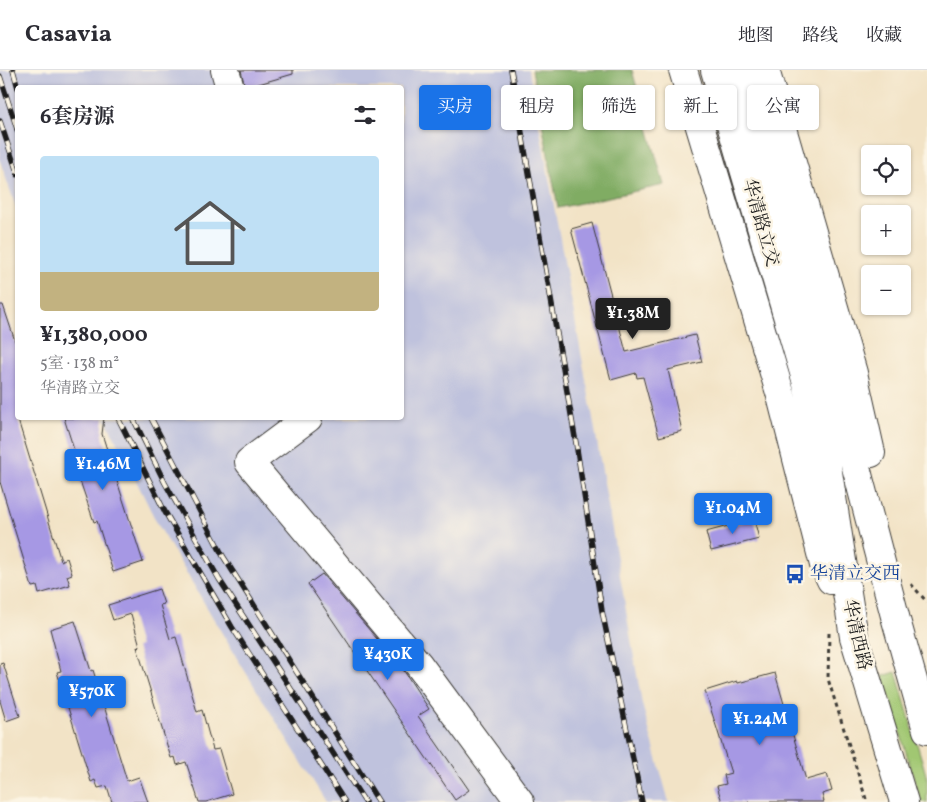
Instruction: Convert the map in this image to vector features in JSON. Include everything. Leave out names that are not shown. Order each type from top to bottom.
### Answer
[{"type":"main road","points":[[225,70],[229,85]]},
{"type":"main road","points":[[683,70],[781,396],[841,635]]},
{"type":"main road","name":"华清路立交","points":[[715,70],[819,376]]},
{"type":"main road","name":"华清路立交","points":[[741,70],[819,376]]},
{"type":"main road","points":[[765,70],[853,373],[891,546],[896,620]]},
{"type":"main road","points":[[819,376],[896,620],[927,730]]},
{"type":"main road","name":"华清西路","points":[[819,376],[841,635],[904,802]]},
{"type":"main road","points":[[305,420],[249,462],[419,665],[520,802]]},
{"type":"path","points":[[841,635],[828,678],[867,802]]},
{"type":"shaded area","points":[[0,70],[529,70],[532,85],[501,85],[501,130],[540,130],[593,418],[642,704],[669,802],[326,802],[232,650],[157,523],[106,420],[404,420],[404,85],[15,85],[15,204],[0,161]]},
{"type":"green space","points":[[532,70],[632,70],[636,85],[583,85],[583,130],[649,130],[664,185],[558,208],[543,130],[573,130],[573,85],[535,85]]},
{"type":"green space","points":[[896,672],[927,778],[927,802],[921,802],[883,676]]},
{"type":"building","points":[[241,70],[293,70],[293,74],[255,85],[244,85]]},
{"type":"building","points":[[592,223],[626,352],[695,335],[702,362],[668,370],[682,431],[659,437],[643,377],[637,378],[636,373],[611,380],[571,229]]},
{"type":"building","points":[[0,305],[3,305],[15,341],[15,420],[18,420],[61,561],[67,558],[72,574],[67,576],[70,585],[39,594],[37,586],[32,587],[0,482]]},
{"type":"building","points":[[65,420],[104,420],[102,434],[143,562],[113,572],[97,521],[94,522],[71,454],[75,453]]},
{"type":"building","points":[[754,519],[759,539],[711,551],[706,532]]},
{"type":"building","points":[[322,574],[404,671],[429,709],[418,716],[469,790],[455,800],[308,584]]},
{"type":"building","points":[[159,589],[164,604],[160,605],[170,639],[176,637],[197,712],[202,710],[213,750],[219,749],[232,794],[206,802],[199,802],[186,762],[177,765],[175,757],[171,758],[137,647],[140,646],[131,614],[113,620],[108,605]]},
{"type":"building","points":[[75,621],[91,671],[93,670],[127,781],[139,777],[148,802],[112,802],[107,786],[98,788],[95,780],[91,782],[57,672],[61,671],[50,629]]},
{"type":"building","points":[[3,663],[20,716],[6,721],[0,701],[0,664]]},
{"type":"building","points":[[775,673],[806,780],[827,774],[832,791],[822,794],[824,802],[722,802],[717,786],[726,784],[724,775],[731,773],[705,691],[737,681],[738,683]]},
{"type":"railway","points":[[13,70],[17,85]]},
{"type":"railway","points":[[511,70],[576,443],[602,611],[642,802]]},
{"type":"railway","points":[[0,76],[15,123]]},
{"type":"railway","points":[[0,121],[15,166]]},
{"type":"railway","points":[[119,420],[165,512],[232,627],[345,802]]},
{"type":"railway","points":[[134,420],[165,483],[219,579],[365,802]]},
{"type":"railway","points":[[152,420],[223,556],[379,802]]},
{"type":"place","name":"华清立交西","points":[[795,574]]}]
